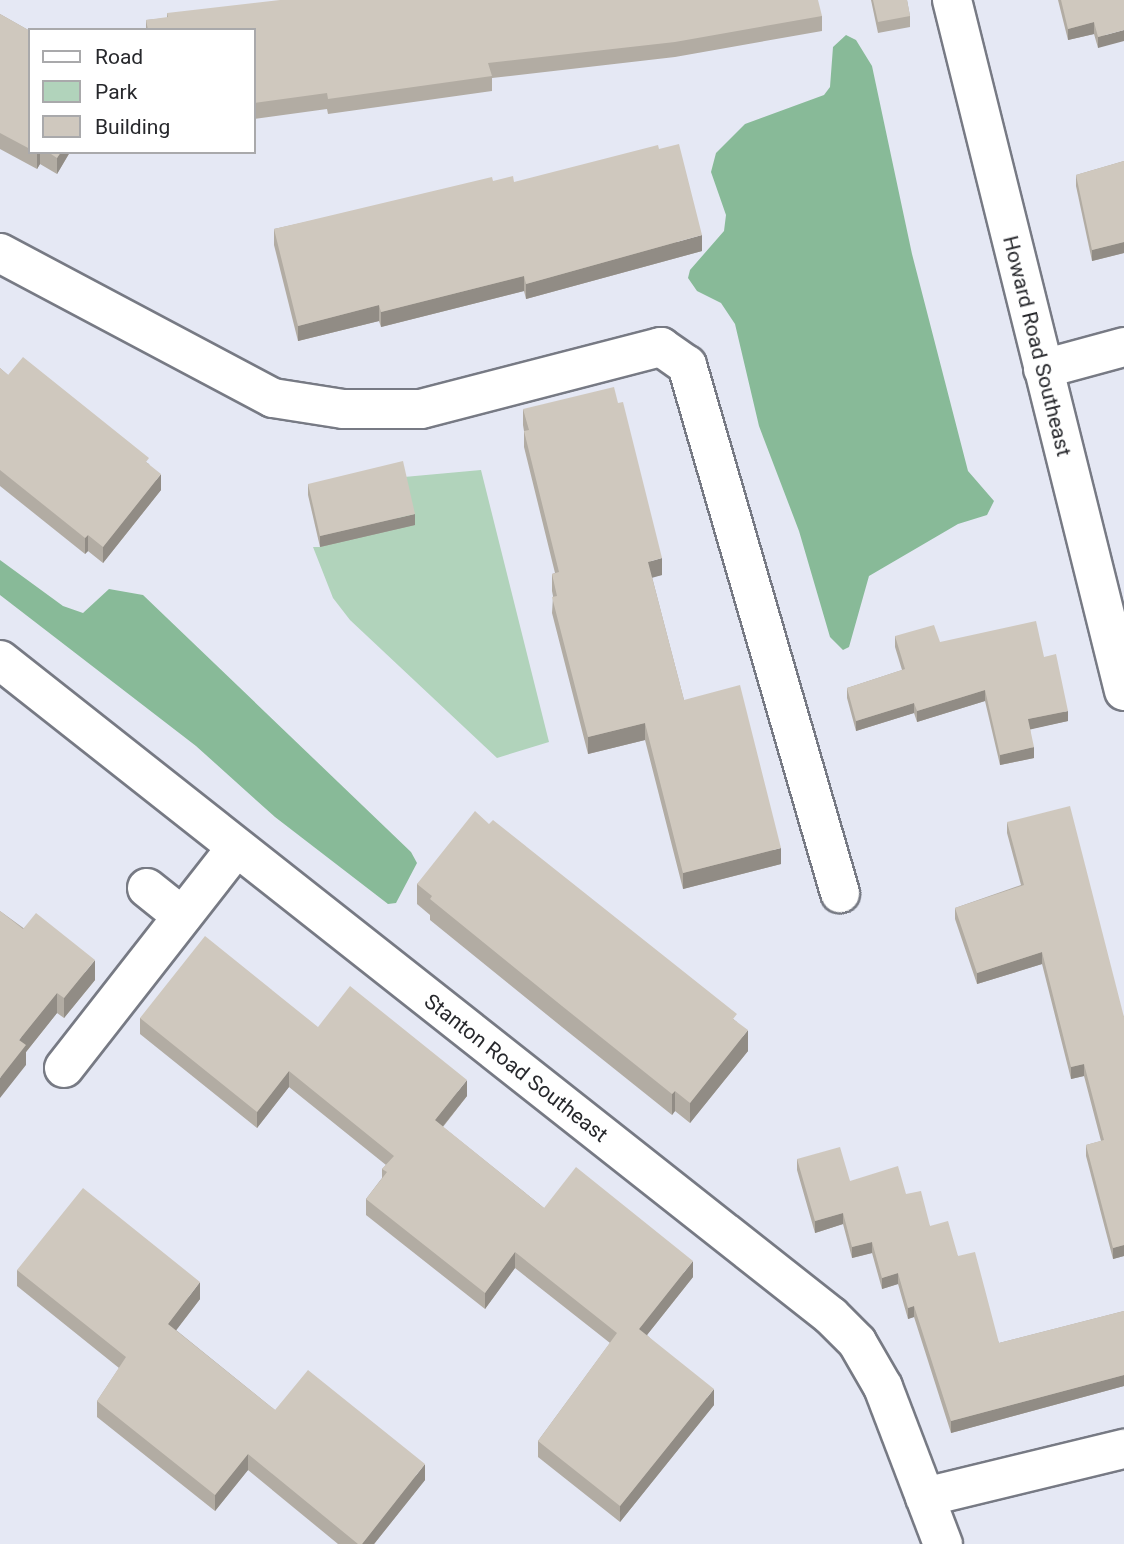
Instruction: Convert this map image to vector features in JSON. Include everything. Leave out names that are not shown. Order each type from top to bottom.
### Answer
[{"type":"street","name":"Howard Road Southeast","points":[[952,0],[1043,369],[1113,597],[1124,691]]},
{"type":"street","points":[[0,253],[251,387],[296,402],[343,409],[421,409],[662,347],[687,365],[840,893]]},
{"type":"street","points":[[1043,369],[1124,347]]},
{"type":"street","name":"Stanton Road Southeast","points":[[0,660],[831,1316],[872,1364],[943,1544]]},
{"type":"street","points":[[64,1068],[236,848]]},
{"type":"street","points":[[147,888],[182,915]]},
{"type":"street","points":[[925,1497],[1124,1449]]},
{"type":"green space","points":[[846,35],[856,40],[872,66],[912,254],[968,471],[994,501],[987,515],[958,524],[869,576],[849,647],[843,650],[830,637],[799,531],[759,426],[735,324],[721,303],[697,291],[688,278],[690,270],[724,231],[726,215],[711,172],[716,153],[745,124],[824,95],[830,87],[833,47]]},
{"type":"green space","points":[[481,470],[549,742],[497,758],[350,620],[333,598],[313,547],[320,547],[404,477]]},
{"type":"green space","points":[[0,560],[63,606],[83,613],[109,589],[143,595],[411,852],[417,863],[396,903],[388,904],[275,817],[196,746],[0,595]]},
{"type":"building","points":[[280,0],[818,0],[822,16],[675,42],[488,63],[492,76],[328,99],[327,93],[256,103],[256,28],[148,28],[146,20],[168,17],[167,13]]},
{"type":"building","points":[[873,0],[907,0],[910,16],[878,22]]},
{"type":"building","points":[[1061,0],[1124,0],[1124,30],[1098,37],[1094,22],[1068,29]]},
{"type":"building","points":[[0,14],[28,30],[28,148],[0,133]]},
{"type":"building","points":[[679,144],[702,235],[526,284],[524,276],[381,312],[379,305],[298,326],[274,229],[492,177],[493,181],[513,176],[514,182],[658,145],[659,149]]},
{"type":"building","points":[[1124,161],[1124,242],[1092,250],[1076,175]]},
{"type":"building","points":[[23,357],[149,458],[146,462],[161,474],[103,547],[88,535],[85,538],[0,470],[0,368],[8,375]]},
{"type":"building","points":[[614,387],[618,403],[623,402],[662,558],[648,562],[684,700],[740,685],[781,848],[683,873],[645,723],[588,737],[552,597],[557,596],[552,574],[559,572],[524,431],[529,430],[523,409]]},
{"type":"building","points":[[403,461],[415,514],[320,536],[308,484]]},
{"type":"building","points":[[1036,621],[1044,657],[1056,654],[1068,711],[1028,719],[1034,747],[1000,755],[985,690],[917,711],[914,703],[856,721],[847,688],[905,669],[895,636],[934,625],[940,642]]},
{"type":"building","points":[[1070,806],[1124,1017],[1124,1245],[1113,1248],[1086,1145],[1104,1140],[1084,1064],[1071,1067],[1042,952],[977,973],[955,908],[1024,885],[1007,822]]},
{"type":"building","points":[[475,811],[489,824],[493,820],[737,1014],[733,1019],[748,1030],[690,1103],[675,1091],[672,1094],[562,1006],[430,899],[432,896],[417,884]]},
{"type":"building","points":[[0,911],[23,929],[36,913],[95,960],[64,998],[57,993],[19,1040],[26,1045],[0,1078]]},
{"type":"building","points":[[205,936],[318,1027],[350,986],[467,1080],[435,1120],[544,1208],[576,1167],[693,1261],[639,1329],[714,1389],[620,1506],[538,1441],[617,1333],[515,1252],[485,1293],[366,1199],[387,1172],[382,1169],[394,1156],[289,1071],[257,1112],[140,1018]]},
{"type":"building","points":[[840,1147],[850,1181],[898,1166],[906,1194],[921,1191],[930,1226],[948,1221],[958,1256],[975,1252],[999,1343],[1124,1311],[1124,1375],[951,1421],[914,1306],[908,1308],[898,1273],[882,1278],[872,1242],[852,1247],[843,1213],[815,1221],[797,1159]]},
{"type":"building","points":[[83,1188],[200,1282],[168,1324],[275,1410],[308,1370],[425,1464],[362,1544],[358,1544],[248,1454],[215,1495],[97,1401],[126,1357],[17,1270]]}]
